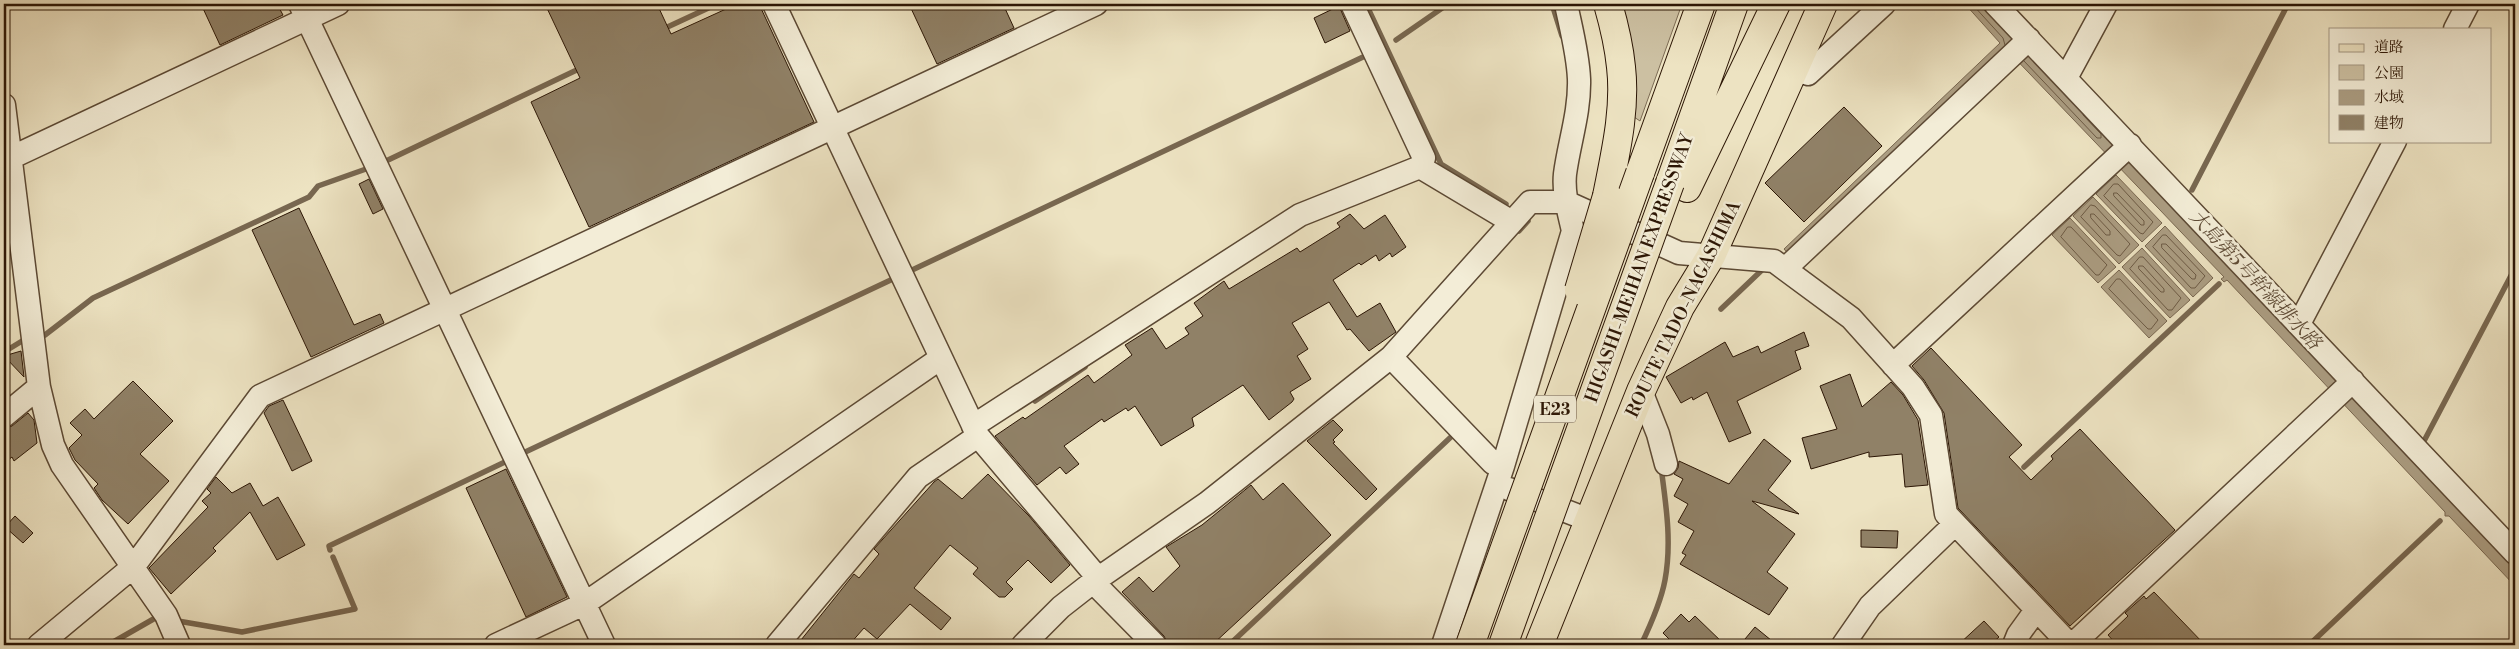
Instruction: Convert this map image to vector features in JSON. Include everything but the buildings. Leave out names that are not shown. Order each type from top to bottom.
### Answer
[{"type":"main road","points":[[1491,587],[1607,196],[1617,141],[1622,69],[1616,31],[1608,4]]},
{"type":"main road","name":"HIGASHI-MEIHAN EXPRESSWAY","points":[[1470,645],[1701,4]]},
{"type":"main road","name":"HIGASHI-MEIHAN EXPRESSWAY","points":[[1678,186],[1734,4]]},
{"type":"main road","points":[[1502,645],[1520,597],[1554,531],[1657,256],[1678,186],[1776,4]]},
{"type":"main road","name":"ROUTE TADO-NAGASHIMA","points":[[1539,645],[1641,391],[1680,307],[1711,256],[1823,4]]},
{"type":"street","points":[[8,160],[303,11],[338,4]]},
{"type":"street","points":[[774,4],[975,431],[1095,580],[1155,645]]},
{"type":"street","points":[[39,645],[134,566],[260,396],[1096,4]]},
{"type":"street","points":[[777,645],[918,478],[975,431],[1300,215],[1420,167],[1424,158],[1352,4]]},
{"type":"street","points":[[1443,645],[1500,475],[1573,231],[1566,202],[1565,175],[1574,136],[1579,80],[1574,41],[1566,4]]},
{"type":"street","points":[[1794,69],[1808,74],[1884,4]]},
{"type":"street","points":[[1995,4],[2027,40],[2066,78],[2128,147],[2299,324],[2344,388],[2515,553]]},
{"type":"street","points":[[2066,78],[2106,4]]},
{"type":"street","points":[[2456,28],[2468,4]]},
{"type":"street","points":[[303,11],[604,645]]},
{"type":"street","points":[[1785,269],[2027,40]]},
{"type":"street","points":[[4,105],[8,160],[40,387],[53,445],[62,465],[134,566],[166,615],[179,645]]},
{"type":"street","points":[[2299,324],[2395,142]]},
{"type":"street","points":[[1893,365],[2128,147]]},
{"type":"street","points":[[1420,167],[1512,222]]},
{"type":"street","points":[[1023,645],[1061,607],[1095,580],[1207,503],[1391,357],[1530,202],[1566,202],[1679,253],[1774,260],[1851,318],[1912,387],[1931,415],[1946,514],[2071,645],[2344,388]]},
{"type":"street","points":[[1391,357],[1493,463],[1500,475],[1589,520]]},
{"type":"street","points":[[496,645],[584,604],[940,358]]},
{"type":"street","points":[[4,416],[40,387]]},
{"type":"street","points":[[1641,391],[1658,434],[1666,464]]},
{"type":"street","points":[[1843,645],[1870,606],[1955,524]]},
{"type":"street","points":[[2014,645],[2018,635],[2036,610]]},
{"type":"green space","points":[[1619,4],[1682,4],[1640,121],[1631,115]]},
{"type":"water","points":[[1965,4],[1986,4],[2515,565],[2515,586],[2449,516],[2445,516],[2445,512],[2227,280],[2224,282],[2221,279],[2224,277],[2007,50],[1790,256],[1784,249],[2000,43]]},
{"type":"water","points":[[2116,175],[2162,223],[2142,242],[2096,194]]},
{"type":"water","points":[[2093,197],[2139,245],[2119,264],[2073,216]]},
{"type":"water","points":[[2070,218],[2116,267],[2098,283],[2052,235]]},
{"type":"water","points":[[2165,226],[2213,278],[2193,297],[2145,246]]},
{"type":"water","points":[[2142,248],[2190,300],[2170,318],[2122,267]]},
{"type":"water","points":[[2119,270],[2167,321],[2149,338],[2101,287]]},
{"type":"waterway","points":[[661,30],[717,4]]},
{"type":"waterway","points":[[1366,4],[1441,164],[1506,204]]},
{"type":"waterway","points":[[1396,40],[1448,4]]},
{"type":"waterway","points":[[1552,4],[1562,36]]},
{"type":"waterway","points":[[2192,190],[2288,4]]},
{"type":"waterway","points":[[910,271],[1363,57]]},
{"type":"waterway","points":[[386,161],[583,67]]},
{"type":"waterway","points":[[45,335],[93,298],[309,197],[318,186],[366,169]]},
{"type":"waterway","points":[[1519,231],[1528,221]]},
{"type":"waterway","points":[[2424,441],[2515,268]]},
{"type":"waterway","points":[[1721,309],[1762,270]]},
{"type":"waterway","points":[[521,454],[895,278]]},
{"type":"waterway","points":[[2024,467],[2219,284]]},
{"type":"waterway","points":[[4,352],[27,338]]},
{"type":"waterway","points":[[1035,401],[1085,367]]},
{"type":"waterway","points":[[1229,645],[1452,436]]},
{"type":"waterway","points":[[330,550],[329,546],[507,461]]},
{"type":"waterway","points":[[1641,645],[1658,605],[1667,566],[1667,524],[1661,467]]},
{"type":"waterway","points":[[2309,645],[2440,521]]},
{"type":"waterway","points":[[178,621],[242,632],[355,609],[333,557]]},
{"type":"waterway","points":[[108,645],[157,617]]},
{"type":"water label","name":"大島第5号幹線排水路","points":[[2256,279]]}]
